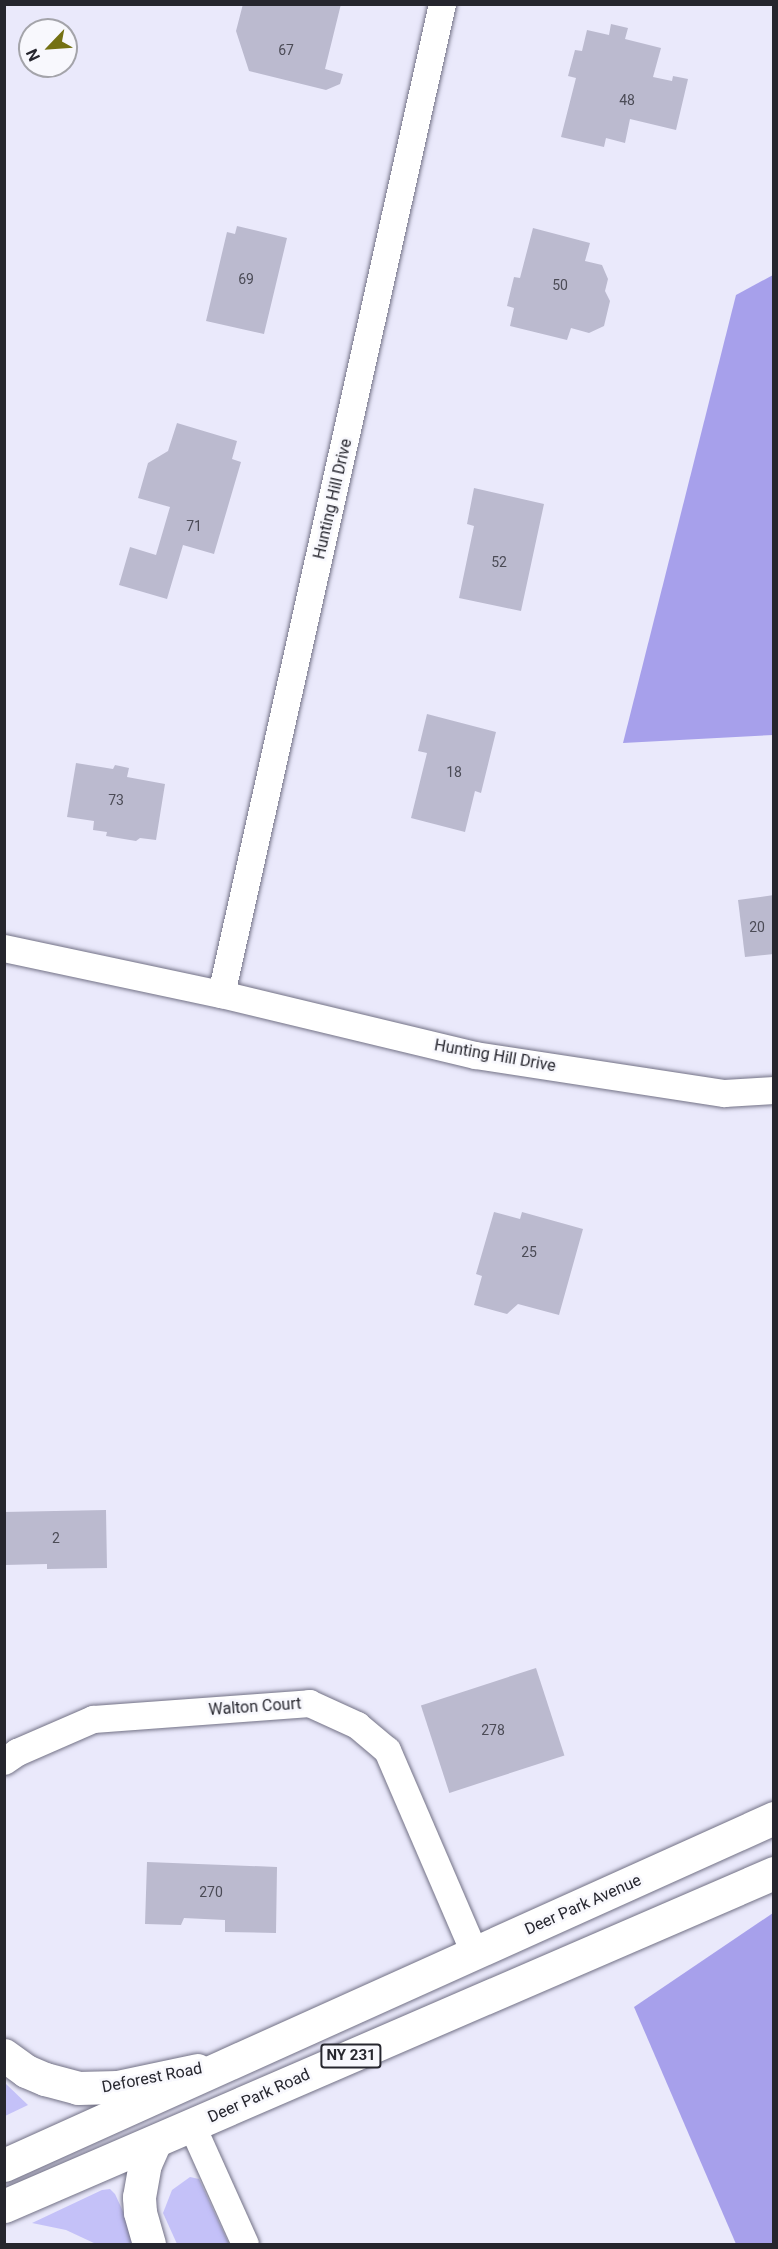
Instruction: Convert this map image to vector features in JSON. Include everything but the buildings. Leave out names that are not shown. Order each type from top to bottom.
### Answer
[{"type":"main road","name":"Deer Park Avenue","points":[[234,2062],[774,1818]]},
{"type":"main road","name":"Deer Park Road","points":[[4,2206],[774,1873]]},
{"type":"main road","name":"Deforest Road","points":[[4,2055],[26,2071],[45,2079],[78,2088],[96,2089],[118,2087],[234,2062]]},
{"type":"main road","name":"NY 231","points":[[4,2165],[234,2062]]},
{"type":"main road","points":[[149,2244],[140,2212],[139,2197],[145,2164],[155,2142]]},
{"type":"street","name":"Hunting Hill Drive","points":[[221,994],[442,4]]},
{"type":"street","name":"Hunting Hill Drive","points":[[4,948],[221,994],[475,1055],[724,1093],[774,1090]]},
{"type":"street","name":"Walton Court","points":[[4,1761],[17,1752],[93,1719],[309,1703],[357,1725],[387,1750],[475,1954]]},
{"type":"street","points":[[192,2126],[245,2244]]},
{"type":"shaded area","points":[[773,275],[773,735],[623,743],[736,295]]},
{"type":"shaded area","points":[[773,1913],[773,2244],[736,2244],[634,2007]]},
{"type":"shaded area","points":[[5,2083],[28,2105],[4,2116]]},
{"type":"shaded area","points":[[190,2177],[199,2179],[229,2244],[177,2244],[163,2213],[172,2190]]},
{"type":"shaded area","points":[[110,2189],[115,2194],[138,2244],[96,2244],[66,2230],[32,2223],[102,2190]]}]
